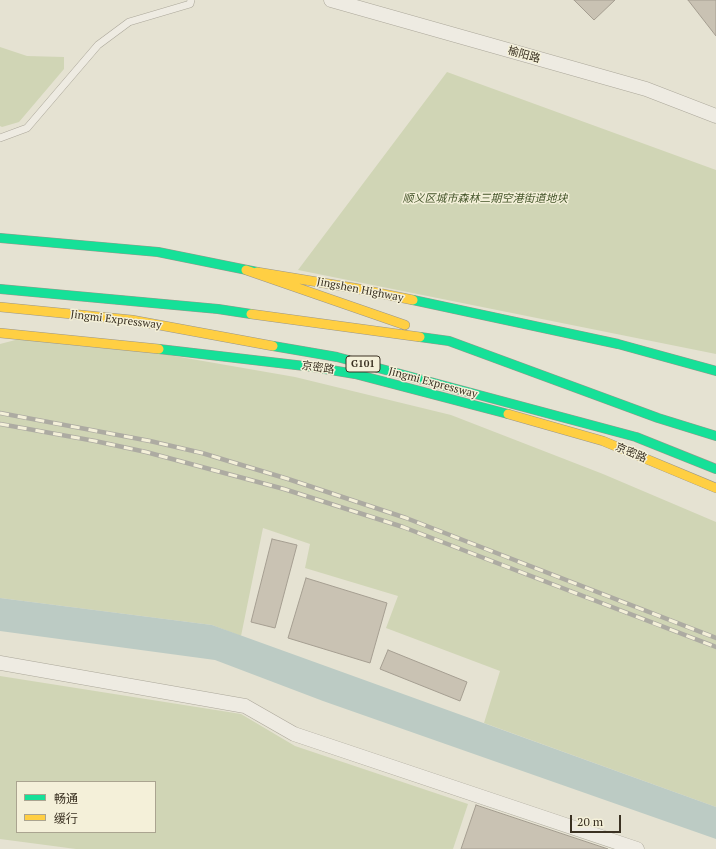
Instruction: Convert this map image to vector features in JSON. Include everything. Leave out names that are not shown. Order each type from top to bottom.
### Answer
[{"type":"main road","name":"Jingshen Highway","points":[[0,238],[158,252],[246,270],[361,290],[618,344],[716,371]]},
{"type":"main road","points":[[246,270],[449,341]]},
{"type":"main road","name":"Jingmi Expressway","points":[[0,289],[218,309],[449,341],[658,418],[716,436]]},
{"type":"main road","name":"Jingmi Expressway","points":[[0,308],[132,320],[337,357],[636,437],[716,469]]},
{"type":"main road","name":"京密路","points":[[0,333],[313,367],[355,374],[453,399],[604,441],[716,488]]},
{"type":"main road","points":[[355,374],[387,371]]},
{"type":"street","name":"榆阳路","points":[[331,0],[646,89],[716,116]]},
{"type":"street","points":[[0,663],[245,706],[294,734],[637,849]]},
{"type":"lane","points":[[0,138],[27,128],[98,45],[129,22],[190,4],[191,0]]},
{"type":"green space","points":[[0,47],[27,56],[64,57],[64,69],[19,122],[2,127],[0,126]]},
{"type":"green space","name":"顺义区城市森林三期空港街道地块","points":[[447,72],[716,170],[716,354],[298,270]]},
{"type":"green space","points":[[42,333],[295,377],[451,415],[603,474],[716,522],[716,807],[484,723],[500,671],[386,628],[398,596],[305,568],[310,544],[263,528],[241,636],[212,625],[0,598],[0,344]]},
{"type":"green space","points":[[0,676],[241,714],[295,746],[468,804],[453,849],[76,849],[0,839]]},
{"type":"shaded area","points":[[0,598],[212,625],[716,807],[716,839],[323,701],[215,660],[0,631]]},
{"type":"building","points":[[574,0],[615,0],[594,20]]},
{"type":"building","points":[[688,0],[716,0],[716,36]]},
{"type":"building","points":[[272,539],[297,545],[275,628],[251,622]]},
{"type":"building","points":[[306,578],[387,603],[370,663],[288,638]]},
{"type":"building","points":[[388,650],[467,682],[460,701],[380,669]]},
{"type":"building","points":[[476,805],[608,849],[461,849]]},
{"type":"railway","points":[[0,413],[150,441],[202,453],[288,479],[406,518],[716,638]]},
{"type":"railway","points":[[0,424],[146,452],[284,489],[403,527],[716,647]]},
{"type":"traffic: fast","points":[[0,238],[158,252],[257,272]]},
{"type":"traffic: fast","points":[[0,289],[218,309],[251,314]]},
{"type":"traffic: fast","points":[[413,300],[618,344],[716,371]]},
{"type":"traffic: fast","points":[[420,337],[449,341],[658,418],[716,436]]},
{"type":"traffic: fast","points":[[273,346],[337,357],[636,437],[716,469]]},
{"type":"traffic: fast","points":[[159,349],[313,367],[355,374],[508,414]]},
{"type":"traffic: slow","points":[[246,270],[405,325]]},
{"type":"traffic: slow","points":[[257,272],[354,288],[413,300]]},
{"type":"traffic: slow","points":[[0,307],[132,320],[273,346]]},
{"type":"traffic: slow","points":[[251,314],[420,337]]},
{"type":"traffic: slow","points":[[0,333],[159,349]]},
{"type":"traffic: slow","points":[[508,414],[603,441],[716,488]]}]
